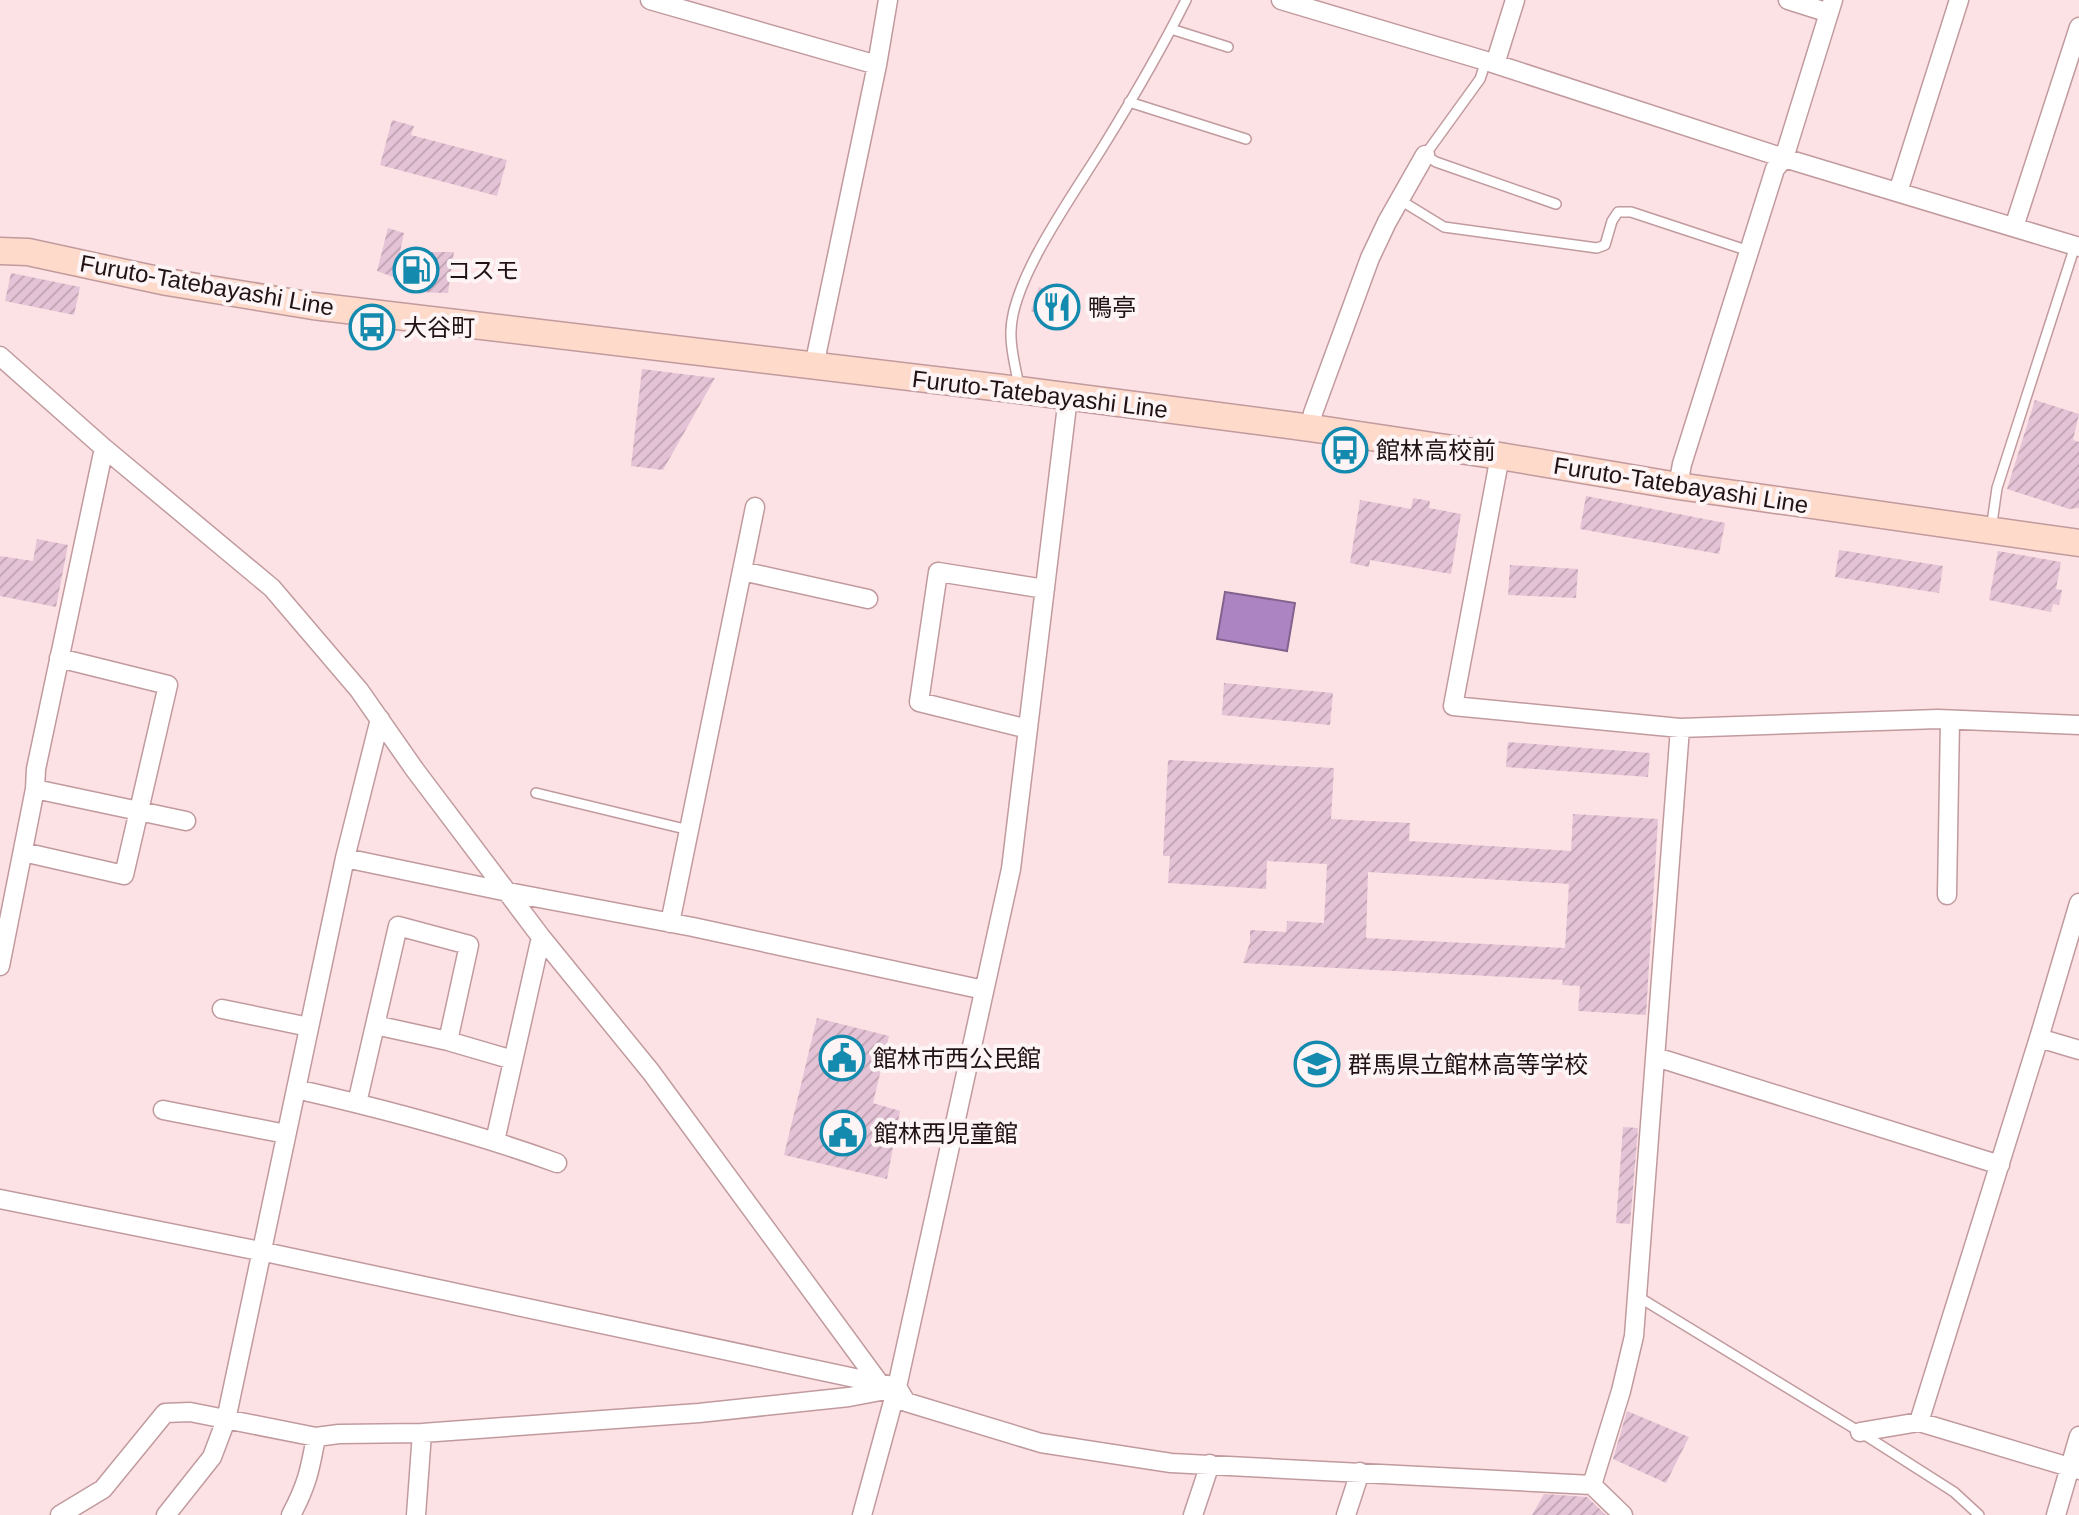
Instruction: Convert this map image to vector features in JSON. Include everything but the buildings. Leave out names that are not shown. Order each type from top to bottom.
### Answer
[{"type":"main road","points":[[0,236],[28,252]]},
{"type":"main road","name":"Furuto-Tatebayashi Line","points":[[0,251],[28,252],[167,282],[313,306],[1311,428],[1678,486],[2079,543]]},
{"type":"street","points":[[650,0],[877,65]]},
{"type":"street","points":[[814,366],[888,0]]},
{"type":"street","points":[[1281,0],[1490,62],[1784,158],[2077,247]]},
{"type":"street","points":[[1490,62],[1515,0]]},
{"type":"street","points":[[1678,486],[1682,464],[1775,169],[1784,158],[1831,6],[1788,0]]},
{"type":"street","points":[[1898,192],[1959,0]]},
{"type":"street","points":[[2014,227],[2079,27]]},
{"type":"street","points":[[1311,428],[1313,413],[1370,258],[1425,155]]},
{"type":"street","points":[[0,356],[104,448],[272,588],[359,690],[541,937],[651,1072],[889,1385],[906,1402],[1041,1443],[1171,1463],[1592,1485],[1623,1515]]},
{"type":"street","points":[[862,1515],[889,1385],[1011,869],[1068,397]]},
{"type":"street","points":[[0,966],[35,789],[36,769],[104,448]]},
{"type":"street","points":[[1500,456],[1453,706],[1680,728],[1950,720],[2079,725]]},
{"type":"street","points":[[670,923],[755,507]]},
{"type":"street","points":[[742,571],[868,599]]},
{"type":"street","points":[[1028,729],[919,702],[938,572],[1045,589]]},
{"type":"street","points":[[23,852],[124,875],[168,685],[59,658]]},
{"type":"street","points":[[173,1513],[212,1457],[226,1420],[345,858],[380,719]]},
{"type":"street","points":[[1947,895],[1950,720]]},
{"type":"street","points":[[1592,1485],[1621,1391],[1634,1336],[1680,728]]},
{"type":"street","points":[[35,789],[186,821]]},
{"type":"street","points":[[345,858],[984,990]]},
{"type":"street","points":[[1919,1422],[2079,903]]},
{"type":"street","points":[[357,1103],[398,926],[469,945],[448,1041]]},
{"type":"street","points":[[495,1141],[541,937]]},
{"type":"street","points":[[222,1009],[309,1027]]},
{"type":"street","points":[[375,1025],[448,1041],[513,1060]]},
{"type":"street","points":[[2039,1038],[2079,1050]]},
{"type":"street","points":[[1656,1057],[2000,1165]]},
{"type":"street","points":[[296,1089],[495,1141],[557,1163]]},
{"type":"street","points":[[163,1110],[286,1134]]},
{"type":"street","points":[[0,1199],[889,1385]]},
{"type":"street","points":[[60,1515],[103,1489],[165,1413],[190,1412],[316,1437],[422,1433],[699,1413],[849,1397],[889,1385]]},
{"type":"street","points":[[1860,1432],[1919,1422],[2074,1469]]},
{"type":"street","points":[[416,1515],[422,1433]]},
{"type":"street","points":[[2056,1515],[2074,1469],[2079,1436]]},
{"type":"street","points":[[291,1515],[305,1489],[316,1437]]},
{"type":"street","points":[[1193,1515],[1210,1464]]},
{"type":"street","points":[[1346,1515],[1360,1472]]},
{"type":"lane","points":[[1019,390],[1011,331],[1016,301],[1033,264],[1186,0]]},
{"type":"lane","points":[[1171,29],[1228,47]]},
{"type":"lane","points":[[1490,62],[1425,155],[1436,162],[1556,204]]},
{"type":"lane","points":[[1129,102],[1246,139]]},
{"type":"lane","points":[[1400,200],[1444,227],[1597,248],[1605,245],[1618,212],[1631,212],[1750,251]]},
{"type":"lane","points":[[1991,531],[1997,488],[2077,247]]},
{"type":"lane","points":[[536,793],[689,830]]},
{"type":"lane","points":[[1637,1296],[1954,1492],[1979,1515]]},
{"type":"shaded area","points":[[1225,592],[1295,603],[1287,651],[1217,639]]},
{"type":"place","name":"コスモ","points":[[416,270]]},
{"type":"place","name":"鴨亭","points":[[1057,307]]},
{"type":"place","name":"大谷町","points":[[372,327]]},
{"type":"place","name":"館林高校前","points":[[1345,450]]},
{"type":"place","name":"館林市西公民館","points":[[842,1058]]},
{"type":"place","name":"群馬県立館林高等学校","points":[[1317,1064]]},
{"type":"place","name":"館林西児童館","points":[[843,1133]]}]
